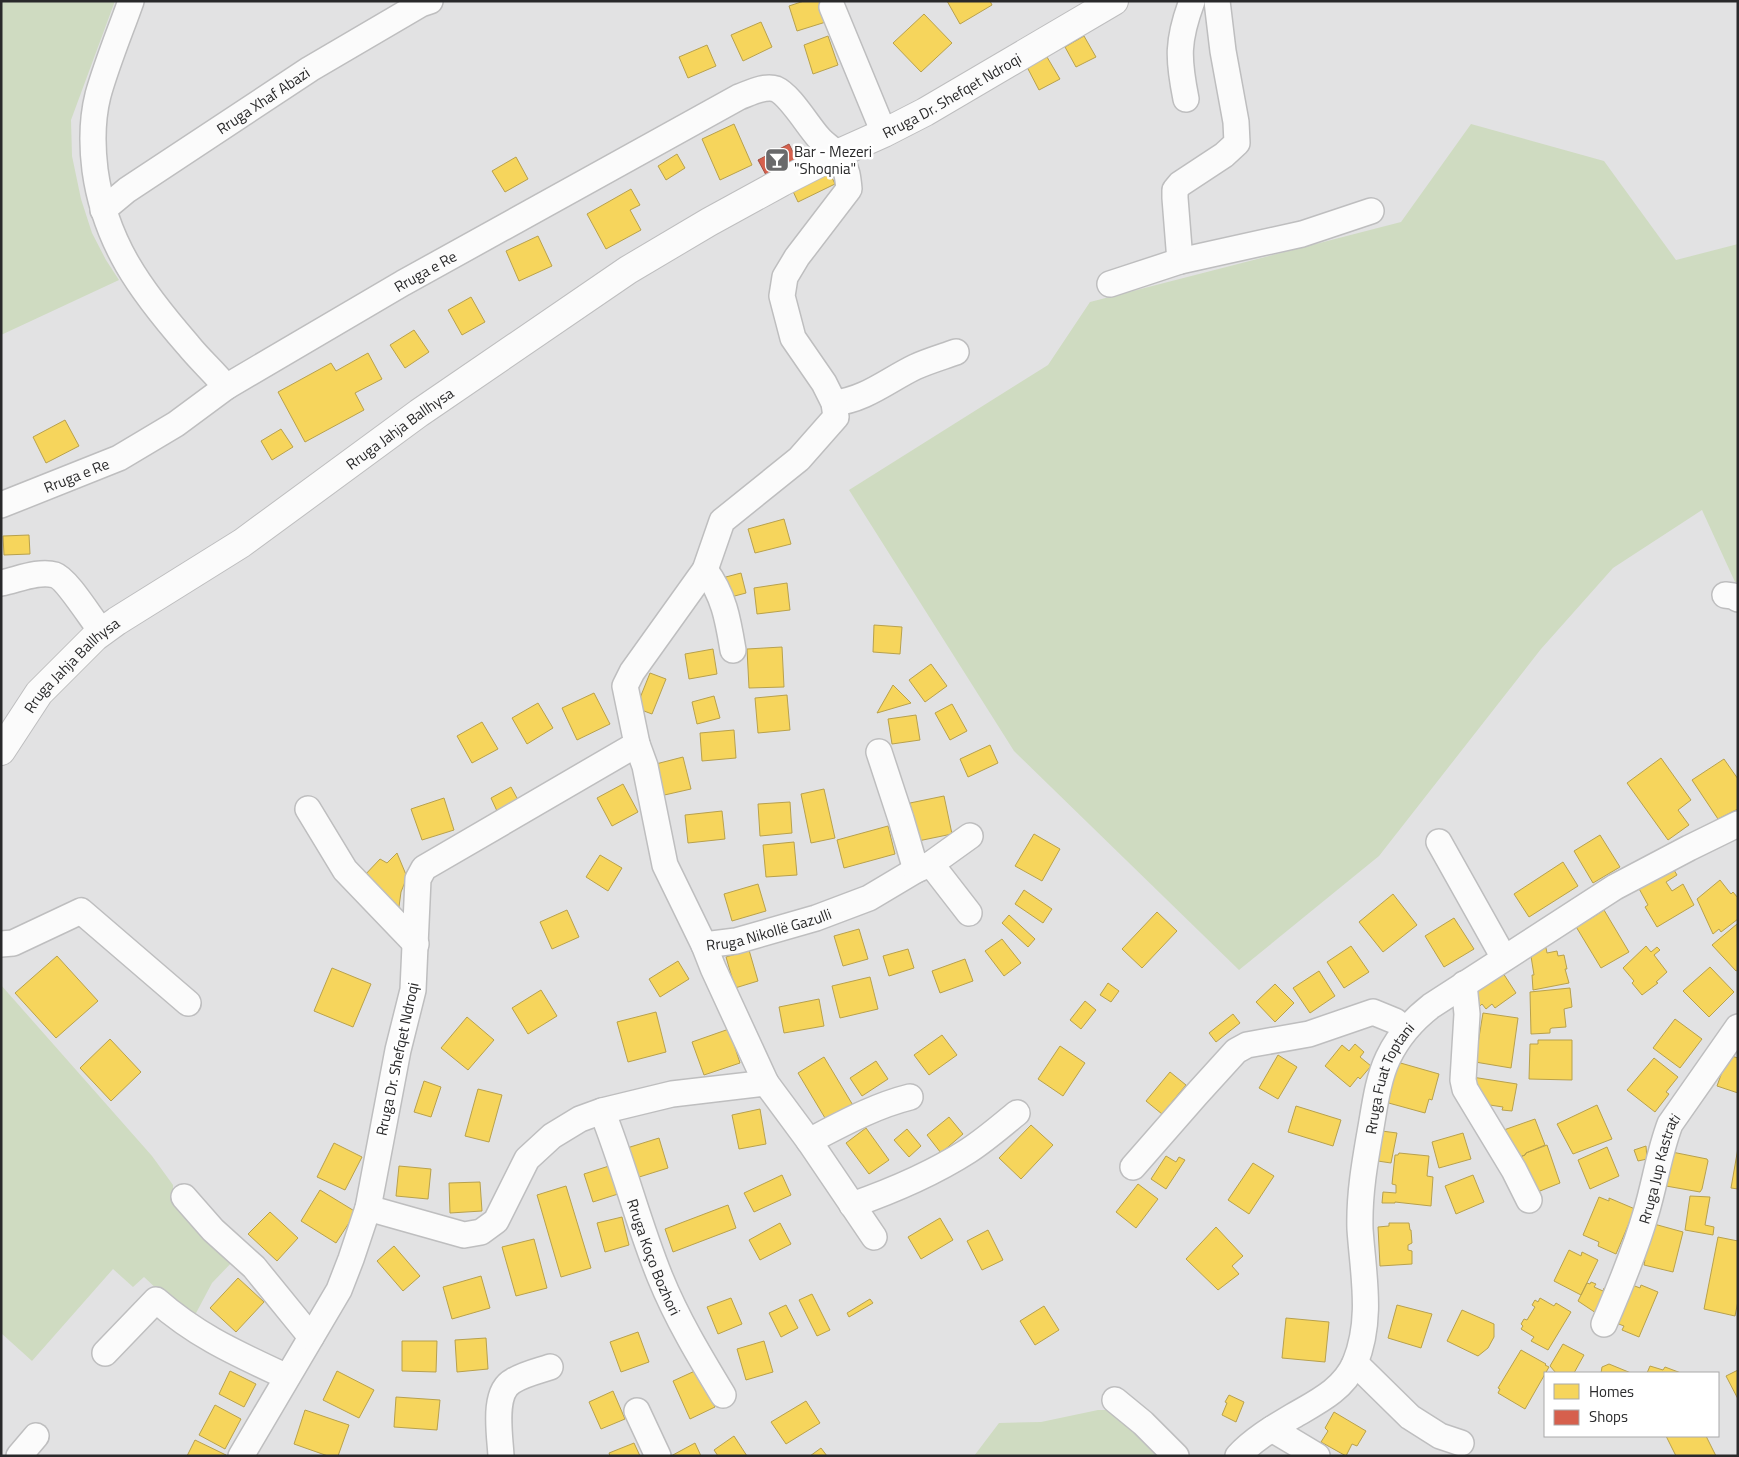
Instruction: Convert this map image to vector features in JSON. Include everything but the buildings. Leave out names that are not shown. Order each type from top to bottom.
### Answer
[{"type":"main road","name":"Rruga Dr. Shefqet Ndroqi","points":[[837,154],[925,112],[1114,1]]},
{"type":"main road","name":"Rruga Jahja Ballhysa","points":[[1,751],[39,693],[102,632],[242,543],[420,413],[628,270],[709,222],[837,154]]},
{"type":"street","points":[[131,1],[98,96],[94,123],[93,153],[103,210],[120,253],[139,285],[188,346],[216,374],[226,388]]},
{"type":"street","name":"Rruga Xhaf Abazi","points":[[103,210],[127,190],[310,69],[421,4],[430,1]]},
{"type":"street","points":[[1186,99],[1179,50],[1183,24],[1192,1]]},
{"type":"street","points":[[1180,261],[1174,198],[1175,190],[1180,184],[1224,155],[1237,143],[1236,122],[1223,51],[1217,1]]},
{"type":"street","points":[[832,8],[884,133]]},
{"type":"street","name":"Rruga e Re","points":[[1,505],[119,458],[176,424],[226,388],[403,284],[739,97],[763,89],[774,88],[783,94],[821,140],[837,154]]},
{"type":"street","points":[[637,744],[624,686],[705,570],[722,521],[799,459],[836,417],[834,403],[824,384],[793,338],[782,296],[785,277],[797,257],[849,189],[848,173],[837,154]]},
{"type":"street","points":[[1110,284],[1180,261],[1302,234],[1371,211]]},
{"type":"street","points":[[834,403],[849,402],[917,366],[956,352]]},
{"type":"street","points":[[705,570],[716,584],[722,600],[733,650]]},
{"type":"street","points":[[1,584],[31,576],[56,575],[73,592],[102,632]]},
{"type":"street","name":"Rruga Dr. Shefqet Ndroqi","points":[[242,1456],[338,1290],[352,1259],[368,1208],[398,1050],[414,990],[418,879],[424,868],[637,744]]},
{"type":"street","name":"Rruga Nikollë Gazulli","points":[[637,744],[644,766],[665,865],[704,945],[736,941],[816,918],[868,898],[924,867],[970,836]]},
{"type":"street","points":[[879,752],[901,819],[924,867],[969,913]]},
{"type":"street","points":[[308,809],[345,870],[416,944]]},
{"type":"street","name":"Rruga Fuat Toptani","points":[[1238,1456],[1259,1437],[1328,1397],[1344,1380],[1355,1363],[1363,1336],[1366,1314],[1366,1287],[1360,1229],[1360,1199],[1363,1172],[1374,1109],[1383,1072],[1388,1057],[1405,1029],[1431,1006],[1615,887],[1738,824]]},
{"type":"street","points":[[1439,842],[1504,958]]},
{"type":"street","points":[[1,944],[13,943],[81,911],[188,1003]]},
{"type":"street","points":[[704,945],[712,968],[766,1083],[809,1141],[874,1237]]},
{"type":"street","points":[[1464,984],[1467,1014],[1463,1080],[1465,1089],[1514,1170],[1529,1200]]},
{"type":"street","points":[[1133,1167],[1236,1051],[1247,1045],[1309,1034],[1373,1012],[1394,1021],[1405,1029]]},
{"type":"street","name":"Rruga Jup Kastrati","points":[[1604,1324],[1632,1260],[1647,1212],[1663,1141],[1670,1124],[1738,1027]]},
{"type":"street","points":[[368,1208],[464,1235],[481,1232],[496,1221],[527,1159],[552,1136],[580,1119],[602,1111],[672,1094],[766,1083]]},
{"type":"street","points":[[809,1141],[870,1110],[889,1102],[910,1097]]},
{"type":"street","name":"Rruga Koço Bozhori","points":[[602,1111],[614,1141],[659,1276],[679,1321],[722,1395]]},
{"type":"street","points":[[852,1204],[878,1196],[934,1170],[968,1151],[1017,1113]]},
{"type":"street","points":[[184,1197],[213,1230],[254,1267],[311,1337]]},
{"type":"street","points":[[105,1352],[156,1300],[207,1339],[287,1377]]},
{"type":"street","points":[[1355,1363],[1410,1418],[1440,1436],[1462,1443]]},
{"type":"street","points":[[501,1456],[499,1407],[505,1387],[512,1381],[550,1366]]},
{"type":"street","points":[[1115,1400],[1143,1423],[1176,1456]]},
{"type":"street","points":[[637,1411],[658,1456]]},
{"type":"street","points":[[1272,1429],[1317,1456]]},
{"type":"street","points":[[19,1456],[36,1436]]},
{"type":"green space","points":[[1,1],[115,1],[71,120],[72,156],[81,199],[92,233],[119,280],[1,335]]},
{"type":"green space","points":[[1471,124],[1604,161],[1676,260],[1738,244],[1738,582],[1735,582],[1702,510],[1613,568],[1541,649],[1379,856],[1239,970],[1014,751],[849,490],[1048,365],[1090,302],[1401,222]]},
{"type":"green space","points":[[1,985],[152,1156],[173,1185],[173,1194],[234,1260],[212,1283],[195,1315],[189,1319],[144,1277],[133,1287],[113,1269],[32,1361],[1,1333]]},
{"type":"green space","points":[[1098,1410],[1113,1410],[1166,1456],[974,1456],[999,1423],[1041,1422]]},
{"type":"place","name":"Bar - Mezeri \"Shoqnia\"","points":[[777,160]]}]
